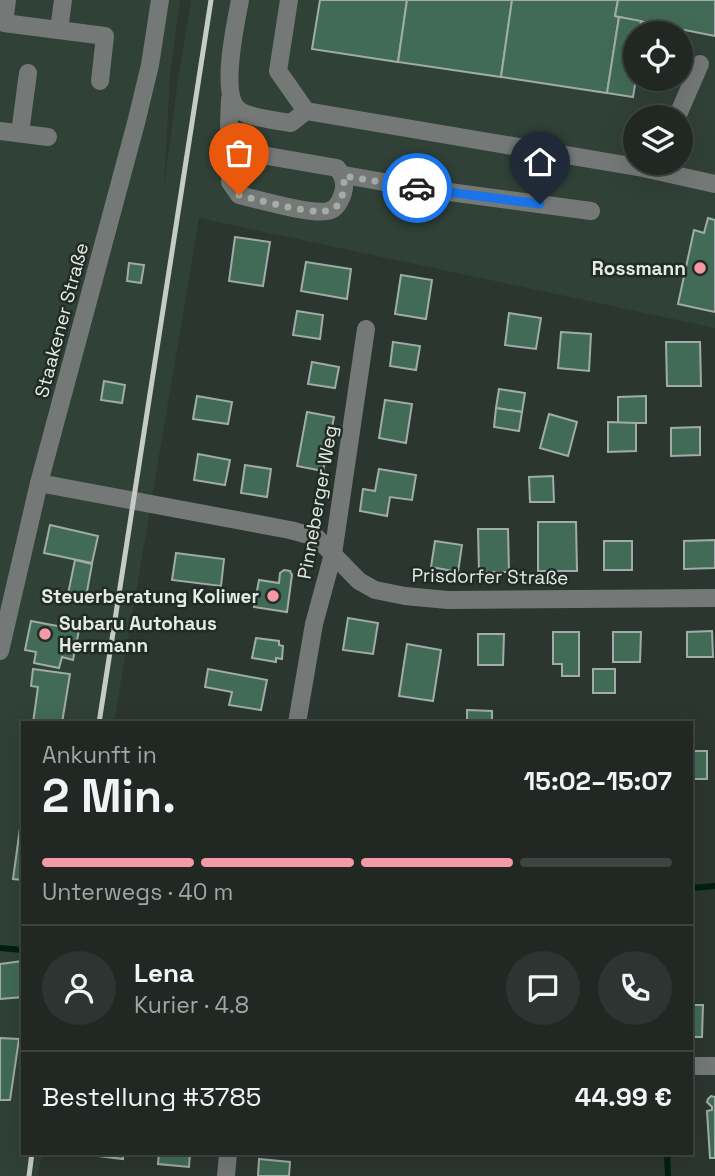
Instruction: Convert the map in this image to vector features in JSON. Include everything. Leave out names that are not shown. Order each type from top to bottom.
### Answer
[{"type":"street","points":[[7,0],[4,23],[106,36],[100,81]]},
{"type":"street","points":[[59,30],[63,0]]},
{"type":"street","name":"Staakener Straße","points":[[0,651],[38,483],[130,148],[150,65],[160,0]]},
{"type":"street","points":[[233,150],[337,167],[344,176],[344,192],[336,207],[328,212],[293,208],[239,195],[230,182],[233,150],[229,127],[231,57],[240,0]]},
{"type":"street","points":[[289,0],[278,71],[306,111],[623,162]]},
{"type":"street","points":[[682,105],[701,64]]},
{"type":"street","points":[[20,133],[28,73]]},
{"type":"street","points":[[230,98],[241,113],[291,123],[306,111]]},
{"type":"street","points":[[0,131],[48,137]]},
{"type":"street","points":[[683,175],[715,184]]},
{"type":"street","points":[[344,176],[591,211]]},
{"type":"street","name":"Pinneberger Weg","points":[[297,721],[314,624],[332,554],[366,329]]},
{"type":"street","name":"Prisdorfer Straße","points":[[38,483],[316,537],[359,581],[375,590],[405,596],[448,600],[715,598]]},
{"type":"street","points":[[693,1066],[715,1066]]},
{"type":"street","points":[[226,1176],[228,1155]]},
{"type":"shaded area","points":[[0,0],[180,0],[170,74],[164,188],[191,0],[715,0],[715,328],[199,218],[114,721],[21,721],[21,1155],[42,1155],[38,1176],[0,1176]]},
{"type":"building","points":[[320,0],[407,0],[398,62],[312,49]]},
{"type":"building","points":[[407,0],[512,0],[501,77],[398,62]]},
{"type":"building","points":[[512,0],[618,0],[615,16],[619,17],[607,93],[501,77]]},
{"type":"building","points":[[618,0],[715,0],[715,36],[693,32],[693,21],[640,21],[615,16]]},
{"type":"building","points":[[619,17],[641,21],[623,21],[623,91],[634,91],[633,97],[607,93]]},
{"type":"building","name":"Rossmann","points":[[708,218],[715,220],[715,312],[678,304],[694,230],[704,233]]},
{"type":"building","points":[[235,237],[270,242],[263,286],[229,281]]},
{"type":"building","points":[[306,262],[351,269],[347,299],[301,291]]},
{"type":"building","points":[[129,263],[144,265],[141,283],[127,281]]},
{"type":"building","points":[[401,275],[432,280],[426,319],[395,314]]},
{"type":"building","points":[[297,311],[323,315],[320,339],[293,335]]},
{"type":"building","points":[[509,313],[541,318],[536,349],[505,345]]},
{"type":"building","points":[[561,332],[591,334],[589,371],[558,368]]},
{"type":"building","points":[[393,342],[420,346],[416,370],[390,366]]},
{"type":"building","points":[[666,342],[700,342],[701,386],[667,386]]},
{"type":"building","points":[[312,362],[339,367],[335,388],[308,384]]},
{"type":"building","points":[[104,381],[125,385],[122,403],[101,400]]},
{"type":"building","points":[[499,389],[525,393],[522,412],[496,408]]},
{"type":"building","points":[[197,396],[232,402],[228,424],[193,419]]},
{"type":"building","points":[[646,396],[646,423],[618,423],[618,397]]},
{"type":"building","points":[[385,400],[412,404],[406,443],[379,438]]},
{"type":"building","points":[[496,408],[522,412],[519,431],[494,427]]},
{"type":"building","points":[[307,412],[334,417],[323,471],[297,466]]},
{"type":"building","points":[[549,414],[577,422],[568,456],[540,448]]},
{"type":"building","points":[[608,422],[636,423],[636,451],[608,452]]},
{"type":"building","points":[[700,427],[700,455],[671,456],[671,428]]},
{"type":"building","points":[[198,454],[230,460],[225,485],[194,480]]},
{"type":"building","points":[[245,465],[271,469],[267,497],[241,493]]},
{"type":"building","points":[[379,469],[416,475],[412,500],[390,497],[387,516],[360,511],[363,489],[375,491]]},
{"type":"building","points":[[553,476],[554,502],[530,502],[529,477]]},
{"type":"building","points":[[538,522],[576,522],[577,571],[538,571]]},
{"type":"building","points":[[50,525],[98,536],[92,563],[44,553]]},
{"type":"building","points":[[478,529],[508,529],[509,572],[479,572]]},
{"type":"building","points":[[715,540],[715,568],[684,569],[684,541]]},
{"type":"building","points":[[435,541],[462,545],[458,572],[431,567]]},
{"type":"building","points":[[604,541],[632,541],[632,570],[604,570]]},
{"type":"building","points":[[176,553],[224,559],[221,586],[172,580]]},
{"type":"building","points":[[75,560],[92,564],[86,597],[68,594]]},
{"type":"building","name":"Steuerberatung Koliwer","points":[[284,570],[290,571],[292,575],[287,612],[254,607],[259,580],[279,583],[280,573]]},
{"type":"building","points":[[348,618],[378,623],[373,654],[343,650]]},
{"type":"building","points":[[31,621],[79,630],[73,660],[62,657],[59,668],[34,663],[36,652],[25,650]]},
{"type":"building","points":[[712,631],[713,657],[687,657],[687,632]]},
{"type":"building","points":[[553,632],[579,632],[579,676],[562,676],[562,664],[553,664]]},
{"type":"building","points":[[613,632],[641,632],[640,662],[613,662]]},
{"type":"building","points":[[478,634],[504,634],[503,665],[478,665]]},
{"type":"building","points":[[256,638],[279,641],[279,645],[283,646],[282,659],[276,658],[276,662],[252,658]]},
{"type":"building","points":[[407,644],[441,650],[433,701],[399,696]]},
{"type":"building","points":[[33,669],[70,674],[62,721],[33,721],[38,687],[31,686]]},
{"type":"building","points":[[208,669],[267,680],[261,710],[229,705],[232,692],[205,687]]},
{"type":"building","points":[[593,669],[615,669],[615,693],[593,693]]},
{"type":"building","points":[[467,710],[492,711],[492,721],[467,721]]},
{"type":"building","points":[[693,751],[707,751],[707,779],[693,779]]},
{"type":"building","points":[[20,828],[21,880],[13,879]]},
{"type":"building","points":[[21,961],[21,997],[0,999],[0,964]]},
{"type":"building","points":[[693,1005],[703,1005],[702,1037],[693,1037]]},
{"type":"building","points":[[0,1038],[19,1039],[10,1100],[0,1100]]},
{"type":"building","points":[[711,1096],[715,1097],[715,1158],[710,1158],[707,1111],[712,1110],[712,1107],[707,1102]]},
{"type":"building","points":[[90,1155],[123,1155],[123,1159]]},
{"type":"building","points":[[159,1155],[190,1155],[189,1167],[158,1164]]},
{"type":"building","points":[[259,1159],[290,1162],[289,1176],[258,1176]]},
{"type":"waterway","points":[[693,888],[715,886]]},
{"type":"waterway","points":[[0,948],[21,950]]},
{"type":"waterway","points":[[667,1155],[668,1176]]},
{"type":"railway","points":[[99,721],[211,0]]},
{"type":"railway","points":[[29,1176],[32,1155]]},
{"type":"way so far","points":[[239,195],[293,208],[328,212],[336,207],[344,192],[344,176],[417,188]]},
{"type":"place","name":"Rossmann","points":[[700,268]]},
{"type":"place","name":"Steuerberatung Koliwer","points":[[273,596]]},
{"type":"place","name":"Subaru Autohaus Herrmann","points":[[45,634]]},
{"type":"route","points":[[417,188],[540,204]]}]
